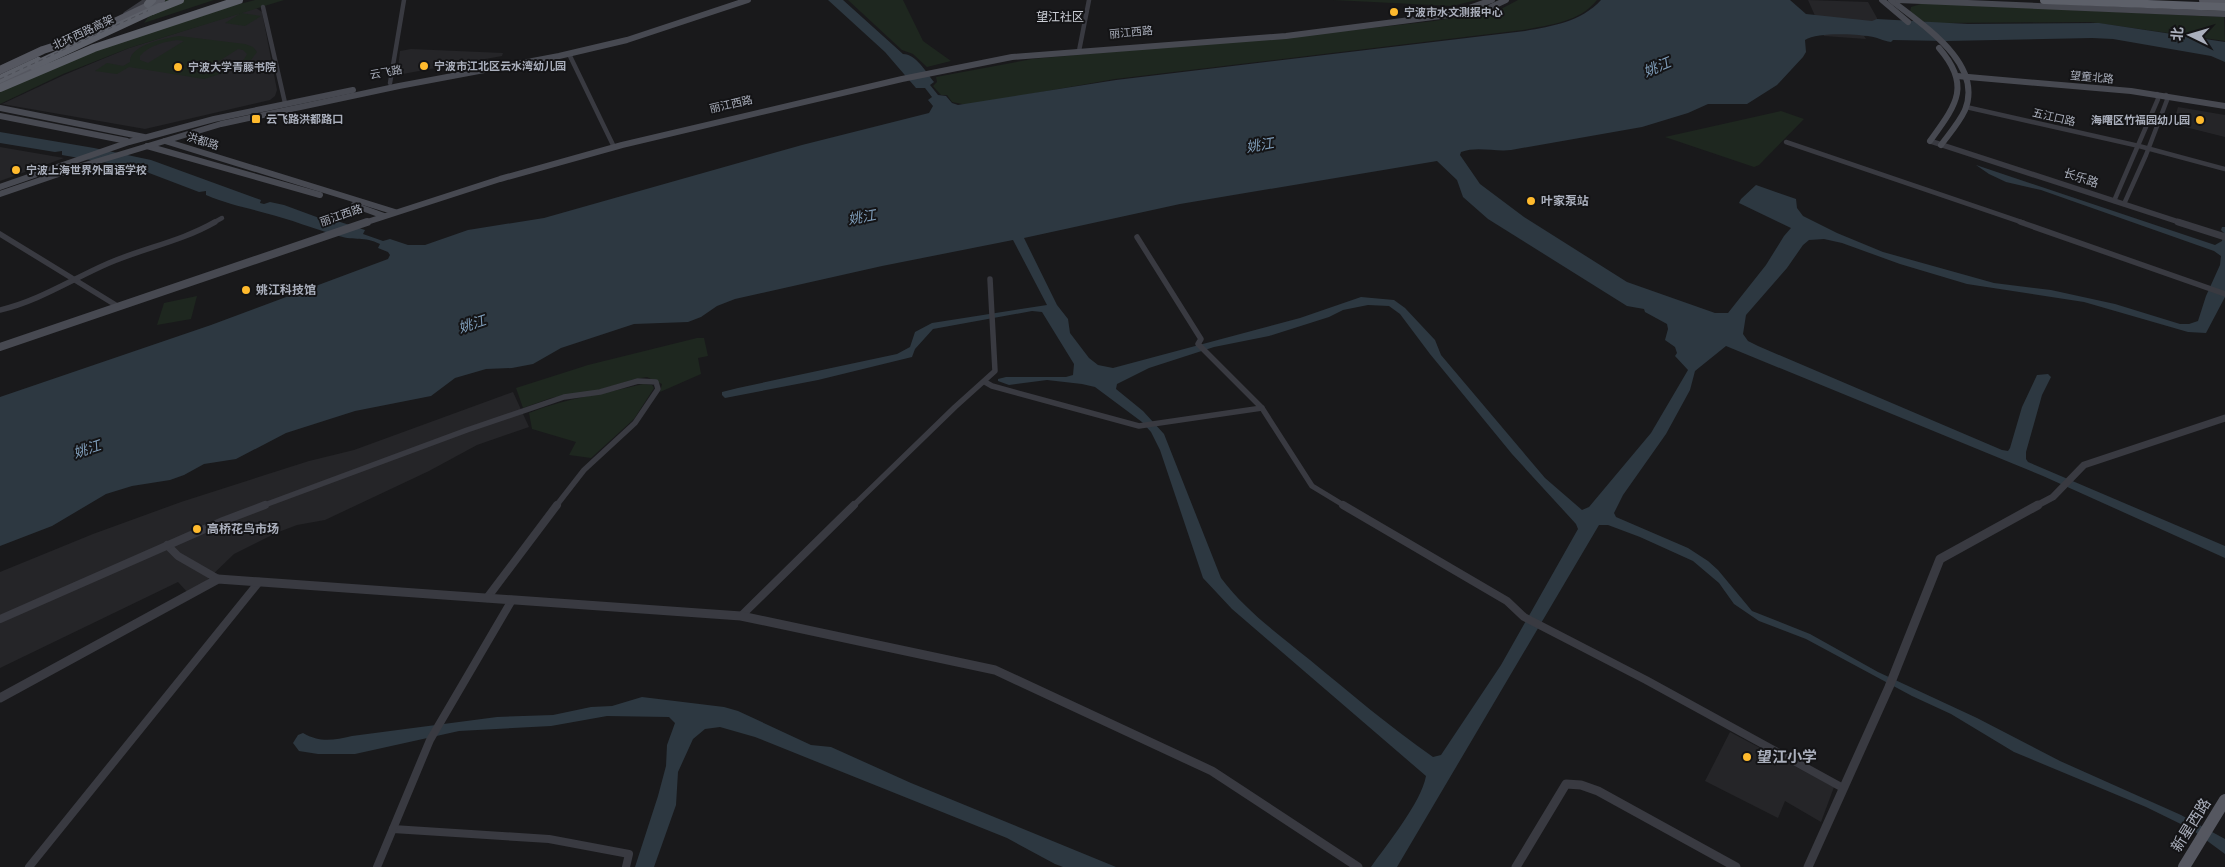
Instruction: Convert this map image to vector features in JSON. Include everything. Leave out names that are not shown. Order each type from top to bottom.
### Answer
[{"type":"highway","name":"北环西路高架","points":[[0,82],[167,0]]},
{"type":"highway","name":"北环西路高架","points":[[0,82],[151,3],[174,0]]},
{"type":"highway","points":[[151,3],[179,0]]},
{"type":"highway","points":[[107,43],[153,24],[223,0]]},
{"type":"highway","points":[[0,89],[77,54],[239,0]]},
{"type":"highway","points":[[2037,0],[2077,5],[2202,12]]},
{"type":"highway","points":[[2044,0],[2225,8]]},
{"type":"highway","points":[[2123,0],[2225,8]]},
{"type":"highway","points":[[2135,9],[2225,8]]},
{"type":"highway","points":[[77,54],[129,24]]},
{"type":"highway","points":[[137,33],[153,24]]},
{"type":"highway","points":[[0,74],[83,37]]},
{"type":"main road","points":[[96,30],[161,0]]},
{"type":"main road","points":[[0,82],[179,0]]},
{"type":"main road","name":"云飞路","points":[[0,187],[129,142],[214,119],[285,103],[529,58],[679,20],[732,0]]},
{"type":"main road","name":"云飞路","points":[[0,194],[90,163],[221,124],[569,54],[626,40],[748,0]]},
{"type":"main road","name":"丽江西路","points":[[315,238],[386,213],[613,145],[930,72],[1012,57],[1080,49],[1313,29],[1455,11],[1492,0]]},
{"type":"main road","name":"丽江西路","points":[[1080,49],[1314,33],[1479,11],[1498,6],[1506,0]]},
{"type":"main road","points":[[1882,0],[1939,48],[1950,61],[1958,78],[1958,94],[1954,107],[1930,141]]},
{"type":"main road","points":[[1892,0],[1957,57],[1968,79],[1969,96],[1966,107],[1941,145]]},
{"type":"main road","points":[[1898,0],[2202,12],[2225,8]]},
{"type":"main road","points":[[2202,0],[2225,8]]},
{"type":"main road","points":[[0,70],[43,50],[83,37],[151,3]]},
{"type":"main road","points":[[0,89],[137,33]]},
{"type":"main road","name":"望童北路","points":[[1958,78],[2158,96],[2225,111]]},
{"type":"main road","name":"望童北路","points":[[2167,98],[2225,106]]},
{"type":"main road","name":"洪都路","points":[[0,108],[164,141],[386,213]]},
{"type":"main road","name":"洪都路","points":[[0,116],[148,146],[386,213]]},
{"type":"main road","name":"丽江西路","points":[[0,347],[116,305],[364,223],[386,213]]},
{"type":"main road","name":"丽江西路","points":[[0,341],[116,305]]},
{"type":"main road","name":"新星西路","points":[[2184,867],[2225,800]]},
{"type":"street","points":[[390,83],[404,0]]},
{"type":"street","points":[[1080,49],[1089,0]]},
{"type":"street","points":[[83,37],[151,3]]},
{"type":"street","points":[[263,7],[285,103]]},
{"type":"street","points":[[569,54],[613,145]]},
{"type":"street","points":[[2114,201],[2139,146],[2158,96]]},
{"type":"street","points":[[2124,204],[2149,148],[2167,98]]},
{"type":"street","name":"五江口路","points":[[1966,107],[2149,148],[2225,169]]},
{"type":"street","name":"长乐路","points":[[1930,141],[2225,237]]},
{"type":"street","points":[[1786,142],[1946,195],[2225,294]]},
{"type":"street","points":[[0,310],[39,298],[111,262],[189,237],[222,218]]},
{"type":"street","points":[[0,234],[116,305]]},
{"type":"street","points":[[1138,236],[1201,339],[1198,344],[1262,408],[1312,486],[1508,601],[1524,617],[1646,680],[1843,788]]},
{"type":"street","points":[[741,616],[955,407],[979,384],[985,382],[996,369],[992,341],[990,279]]},
{"type":"street","points":[[0,619],[242,514],[466,430],[558,399],[600,392],[638,381],[656,382],[658,389],[640,418],[584,470],[487,598]]},
{"type":"street","points":[[985,382],[992,386],[1139,426],[1262,408]]},
{"type":"street","points":[[1808,867],[1889,687],[1940,559],[2053,497],[2084,465],[2225,418]]},
{"type":"street","points":[[167,545],[178,556],[218,579],[741,616],[995,670],[1212,771],[1358,867]]},
{"type":"street","points":[[0,698],[218,579]]},
{"type":"street","points":[[29,867],[259,582]]},
{"type":"street","points":[[377,867],[430,740],[512,600]]},
{"type":"street","points":[[1516,867],[1566,784],[1582,785],[1598,791],[1736,867]]},
{"type":"street","points":[[393,829],[549,839],[629,854],[626,867]]},
{"type":"shaded area","points":[[160,0],[214,0],[144,23]]},
{"type":"shaded area","points":[[255,0],[284,0],[129,48],[63,74],[0,104],[0,92],[93,52],[190,18]]},
{"type":"shaded area","points":[[848,0],[903,0],[923,41],[951,61],[927,67],[913,54],[902,50]]},
{"type":"shaded area","points":[[1333,0],[1477,0],[1452,6]]},
{"type":"shaded area","points":[[1518,0],[1597,0],[1573,18],[1523,30],[1115,79],[967,105],[952,102],[947,95],[941,95],[933,86],[937,82],[936,77],[1032,59],[1434,21],[1499,10]]},
{"type":"shaded area","points":[[1808,0],[1868,2],[1877,18],[1877,37],[1864,36],[1866,39],[1824,36]]},
{"type":"shaded area","points":[[1924,3],[2224,17],[2225,41],[2090,22],[1937,23],[1920,21],[1910,12],[1911,7]]},
{"type":"shaded area","name":"宁波大学青藤书院","points":[[256,8],[262,12],[277,90],[275,96],[270,100],[145,129],[2,104],[64,75],[129,48]]},
{"type":"shaded area","points":[[241,13],[261,16],[245,26],[225,23]]},
{"type":"shaded area","points":[[179,36],[245,44],[253,47],[257,52],[251,60],[240,68],[204,79],[129,67],[117,74],[95,71],[107,63],[123,66],[130,62],[131,56],[135,51],[149,43]],"holes":[[[177,40],[184,41],[148,63],[140,60],[140,56],[152,47]],[[238,49],[243,50],[247,54],[234,67],[221,71],[202,72]]]},
{"type":"shaded area","name":"宁波市江北区云水湾幼儿园","points":[[411,49],[503,53],[502,56],[397,75],[400,51]]},
{"type":"shaded area","name":"海曙区竹福园幼儿园","points":[[2178,107],[2225,115],[2225,137],[2173,124]]},
{"type":"shaded area","points":[[1781,111],[1804,119],[1759,165],[1754,167],[1665,137]]},
{"type":"shaded area","name":"宁波上海世界外国语学校","points":[[0,147],[64,158],[0,181]]},
{"type":"shaded area","points":[[197,296],[191,319],[157,325],[164,303]]},
{"type":"shaded area","points":[[697,338],[704,338],[708,356],[698,358],[701,374],[660,392],[662,384],[647,377],[599,390],[551,398],[523,408],[516,388],[588,365]]},
{"type":"shaded area","points":[[643,384],[652,385],[654,388],[634,419],[591,458],[569,455],[576,442],[532,429],[529,413],[571,400]]},
{"type":"shaded area","name":"高桥花鸟市场","points":[[513,392],[529,427],[477,445],[429,471],[325,520],[297,525],[276,533],[234,554],[206,581],[188,593],[178,582],[0,668],[0,572],[93,534],[181,502],[309,461],[354,450]]},
{"type":"shaded area","name":"望江小学","points":[[1730,732],[1834,787],[1821,822],[1785,801],[1778,818],[1705,781]]},
{"type":"water","name":"姚江","points":[[828,0],[843,0],[903,54],[916,60],[934,82],[930,85],[938,95],[946,96],[952,103],[958,105],[1116,80],[1525,31],[1566,22],[1584,13],[1601,0],[1790,0],[1806,14],[1872,21],[1877,19],[1968,24],[2099,23],[2225,42],[2225,62],[2211,56],[2113,39],[1893,40],[1891,42],[1861,35],[1835,34],[1811,37],[1805,40],[1806,52],[1803,57],[1777,85],[1747,104],[1708,104],[1688,113],[1642,127],[1511,150],[1467,150],[1461,152],[1460,155],[1480,184],[1524,217],[1627,282],[1715,313],[1728,313],[1766,265],[1791,228],[1739,203],[1756,185],[1796,199],[1797,208],[1803,216],[1837,233],[1883,252],[1994,283],[2051,290],[2115,304],[2180,324],[2198,321],[2206,296],[2220,265],[2221,256],[2214,251],[2041,190],[2006,182],[1976,165],[2215,245],[2222,241],[2224,233],[2221,230],[2222,227],[2225,227],[2225,297],[2206,333],[2188,332],[2084,302],[1967,284],[1900,264],[1842,243],[1824,239],[1809,240],[1803,245],[1787,268],[1746,315],[1743,334],[1748,341],[1758,346],[2008,451],[2022,407],[2037,375],[2048,374],[2051,377],[2042,395],[2026,452],[2028,462],[2225,546],[2225,558],[2043,476],[1726,346],[1695,371],[1690,390],[1666,434],[1623,495],[1614,513],[1616,517],[1688,548],[1708,561],[1718,570],[1752,611],[1810,634],[1878,672],[1977,718],[2060,761],[2181,815],[2225,839],[2225,854],[2191,829],[2146,807],[2014,752],[1951,714],[1912,696],[1806,639],[1759,621],[1734,604],[1719,583],[1693,561],[1640,537],[1608,525],[1599,525],[1397,867],[1371,867],[1411,811],[1423,787],[1426,776],[1232,609],[1203,578],[1160,450],[1151,432],[1142,422],[1095,387],[1047,380],[1009,385],[998,381],[998,379],[1006,377],[1066,377],[1073,375],[1074,364],[1042,312],[1032,311],[933,329],[915,349],[912,357],[818,380],[725,398],[722,395],[722,392],[738,388],[897,354],[910,347],[915,332],[932,323],[1047,305],[1013,240],[882,266],[735,299],[717,306],[701,317],[688,322],[634,324],[561,348],[533,364],[512,368],[486,369],[455,378],[431,396],[355,411],[286,433],[236,459],[204,464],[170,480],[132,486],[106,494],[52,526],[0,546],[0,397],[211,325],[388,259],[390,255],[388,252],[378,248],[380,244],[364,239],[339,236],[284,218],[228,203],[206,195],[206,191],[199,192],[136,168],[62,155],[62,151],[55,152],[0,143],[0,132],[151,160],[261,200],[260,203],[270,202],[284,205],[322,219],[331,219],[365,230],[363,234],[383,241],[390,239],[408,245],[425,245],[468,230],[544,218],[802,145],[929,113],[933,106],[928,100],[932,97],[925,88],[916,88],[885,52]],"holes":[[[1437,161],[1457,180],[1463,197],[1488,219],[1627,306],[1644,309],[1645,312],[1667,324],[1668,329],[1665,340],[1675,347],[1677,353],[1675,356],[1688,370],[1651,433],[1589,507],[1582,510],[1545,478],[1441,355],[1435,340],[1405,308],[1394,300],[1361,297],[1300,318],[1113,368],[1098,365],[1089,358],[1070,333],[1068,319],[1057,305],[1024,238],[1180,204]],[[1368,305],[1389,306],[1400,314],[1430,354],[1512,454],[1576,524],[1578,529],[1501,665],[1441,755],[1433,757],[1386,722],[1274,631],[1231,590],[1221,578],[1164,434],[1143,411],[1116,389],[1117,384],[1149,368],[1214,347],[1269,336],[1329,317],[1343,310]]]},
{"type":"water","points":[[642,697],[724,707],[738,711],[811,745],[831,747],[911,783],[1116,867],[1063,867],[1007,838],[755,737],[720,727],[705,729],[693,739],[678,772],[676,805],[654,867],[635,867],[666,766],[667,745],[675,723],[669,717],[607,716],[551,726],[459,731],[355,754],[318,754],[299,751],[293,743],[298,735],[303,733],[315,738],[333,739],[497,717],[553,715],[591,707],[612,706]]},
{"type":"railway","points":[[0,79],[171,0]]},
{"type":"place","name":"宁波市水文测报中心","points":[[1394,12]]},
{"type":"place","name":"宁波市江北区云水湾幼儿园","points":[[424,66]]},
{"type":"place","name":"宁波大学青藤书院","points":[[178,67]]},
{"type":"place","name":"云飞路洪都路口","points":[[256,119]]},
{"type":"place","name":"海曙区竹福园幼儿园","points":[[2200,120]]},
{"type":"place","name":"宁波上海世界外国语学校","points":[[16,170]]},
{"type":"place","name":"叶家泵站","points":[[1531,201]]},
{"type":"place","name":"姚江科技馆","points":[[246,290]]},
{"type":"place","name":"高桥花鸟市场","points":[[197,529]]},
{"type":"place","name":"望江小学","points":[[1747,757]]},
{"type":"district","name":"望江社区","points":[[1060,17]]}]
